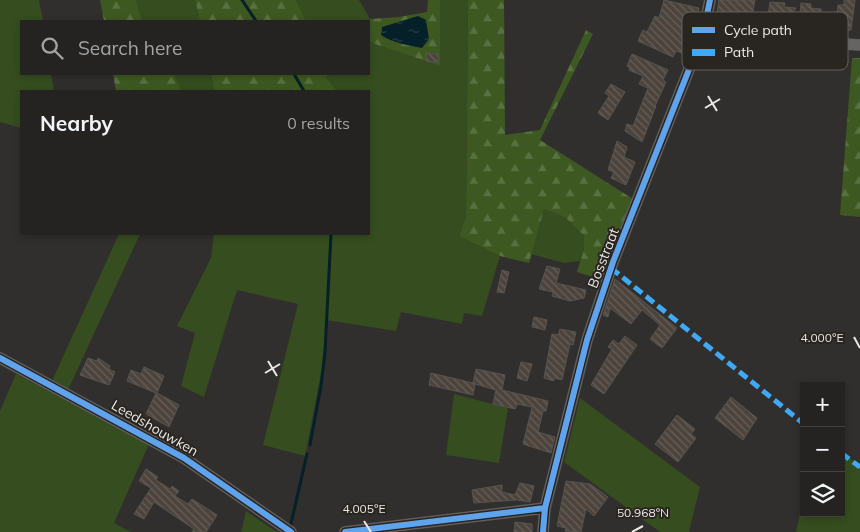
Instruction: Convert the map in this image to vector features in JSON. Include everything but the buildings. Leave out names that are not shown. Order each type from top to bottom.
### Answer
[{"type":"street","name":"Bosstraat","points":[[543,532],[545,508],[587,340],[613,262],[689,70]]},
{"type":"street","name":"Leedshouwken","points":[[0,358],[184,458],[291,532]]},
{"type":"street","points":[[344,532],[545,508]]},
{"type":"green space","points":[[0,0],[39,0],[43,20],[20,20],[20,75],[51,75],[54,90],[20,90],[20,128],[0,122]]},
{"type":"green space","points":[[100,0],[136,0],[142,20],[104,20]]},
{"type":"green space","points":[[136,0],[195,0],[200,20],[142,20]]},
{"type":"green space","points":[[195,0],[296,0],[306,20],[200,20]]},
{"type":"green space","points":[[296,0],[359,0],[370,19],[370,20],[306,20]]},
{"type":"green space","points":[[428,0],[440,0],[440,66],[370,42],[370,19],[399,17],[427,12]]},
{"type":"green space","points":[[440,0],[468,0],[466,217],[459,236],[500,256],[482,316],[464,313],[462,324],[401,312],[396,331],[326,320],[323,363],[305,456],[263,445],[298,304],[237,290],[204,397],[181,386],[195,333],[177,326],[211,258],[214,235],[370,235],[370,90],[336,90],[326,77],[329,75],[370,75],[370,42],[440,66]]},
{"type":"green space","points":[[468,0],[504,0],[505,135],[540,130],[586,30],[593,34],[540,140],[633,199],[600,279],[577,272],[584,249],[584,236],[566,218],[544,209],[529,263],[500,256],[459,236],[466,217]]},
{"type":"green space","points":[[852,58],[860,58],[860,217],[840,215]]},
{"type":"green space","points":[[113,75],[174,75],[181,90],[116,90]]},
{"type":"green space","points":[[174,75],[211,75],[214,90],[179,90]]},
{"type":"green space","points":[[211,75],[329,75],[326,77],[336,90],[214,90]]},
{"type":"green space","points":[[544,209],[566,218],[584,236],[584,249],[580,261],[564,263],[531,254]]},
{"type":"green space","points":[[119,235],[140,235],[68,390],[52,381]]},
{"type":"green space","points":[[16,374],[149,444],[114,523],[131,532],[0,532],[0,411]]},
{"type":"green space","points":[[454,394],[508,408],[499,463],[446,455]]},
{"type":"green space","points":[[580,398],[700,487],[689,532],[660,532],[564,462]]},
{"type":"green space","points":[[845,454],[860,466],[860,532],[796,532],[800,513],[800,517],[845,517]]},
{"type":"green space","points":[[246,511],[275,531],[277,532],[241,532]]},
{"type":"water","points":[[418,16],[426,20],[429,39],[422,48],[396,42],[381,35],[382,27]]},
{"type":"waterway","points":[[242,0],[255,20]]},
{"type":"waterway","points":[[295,75],[303,90]]},
{"type":"waterway","points":[[310,445],[325,352],[331,235]]},
{"type":"waterway","points":[[290,528],[307,454]]},
{"type":"marked path","points":[[611,268],[800,421]]},
{"type":"marked path","points":[[845,456],[860,467]]},
{"type":"cycle path","points":[[708,12],[710,0]]},
{"type":"cycle path","points":[[543,532],[545,508],[587,340],[613,262],[689,70]]},
{"type":"cycle path","points":[[0,358],[184,458],[291,532]]},
{"type":"cycle path","points":[[345,532],[545,508]]}]
